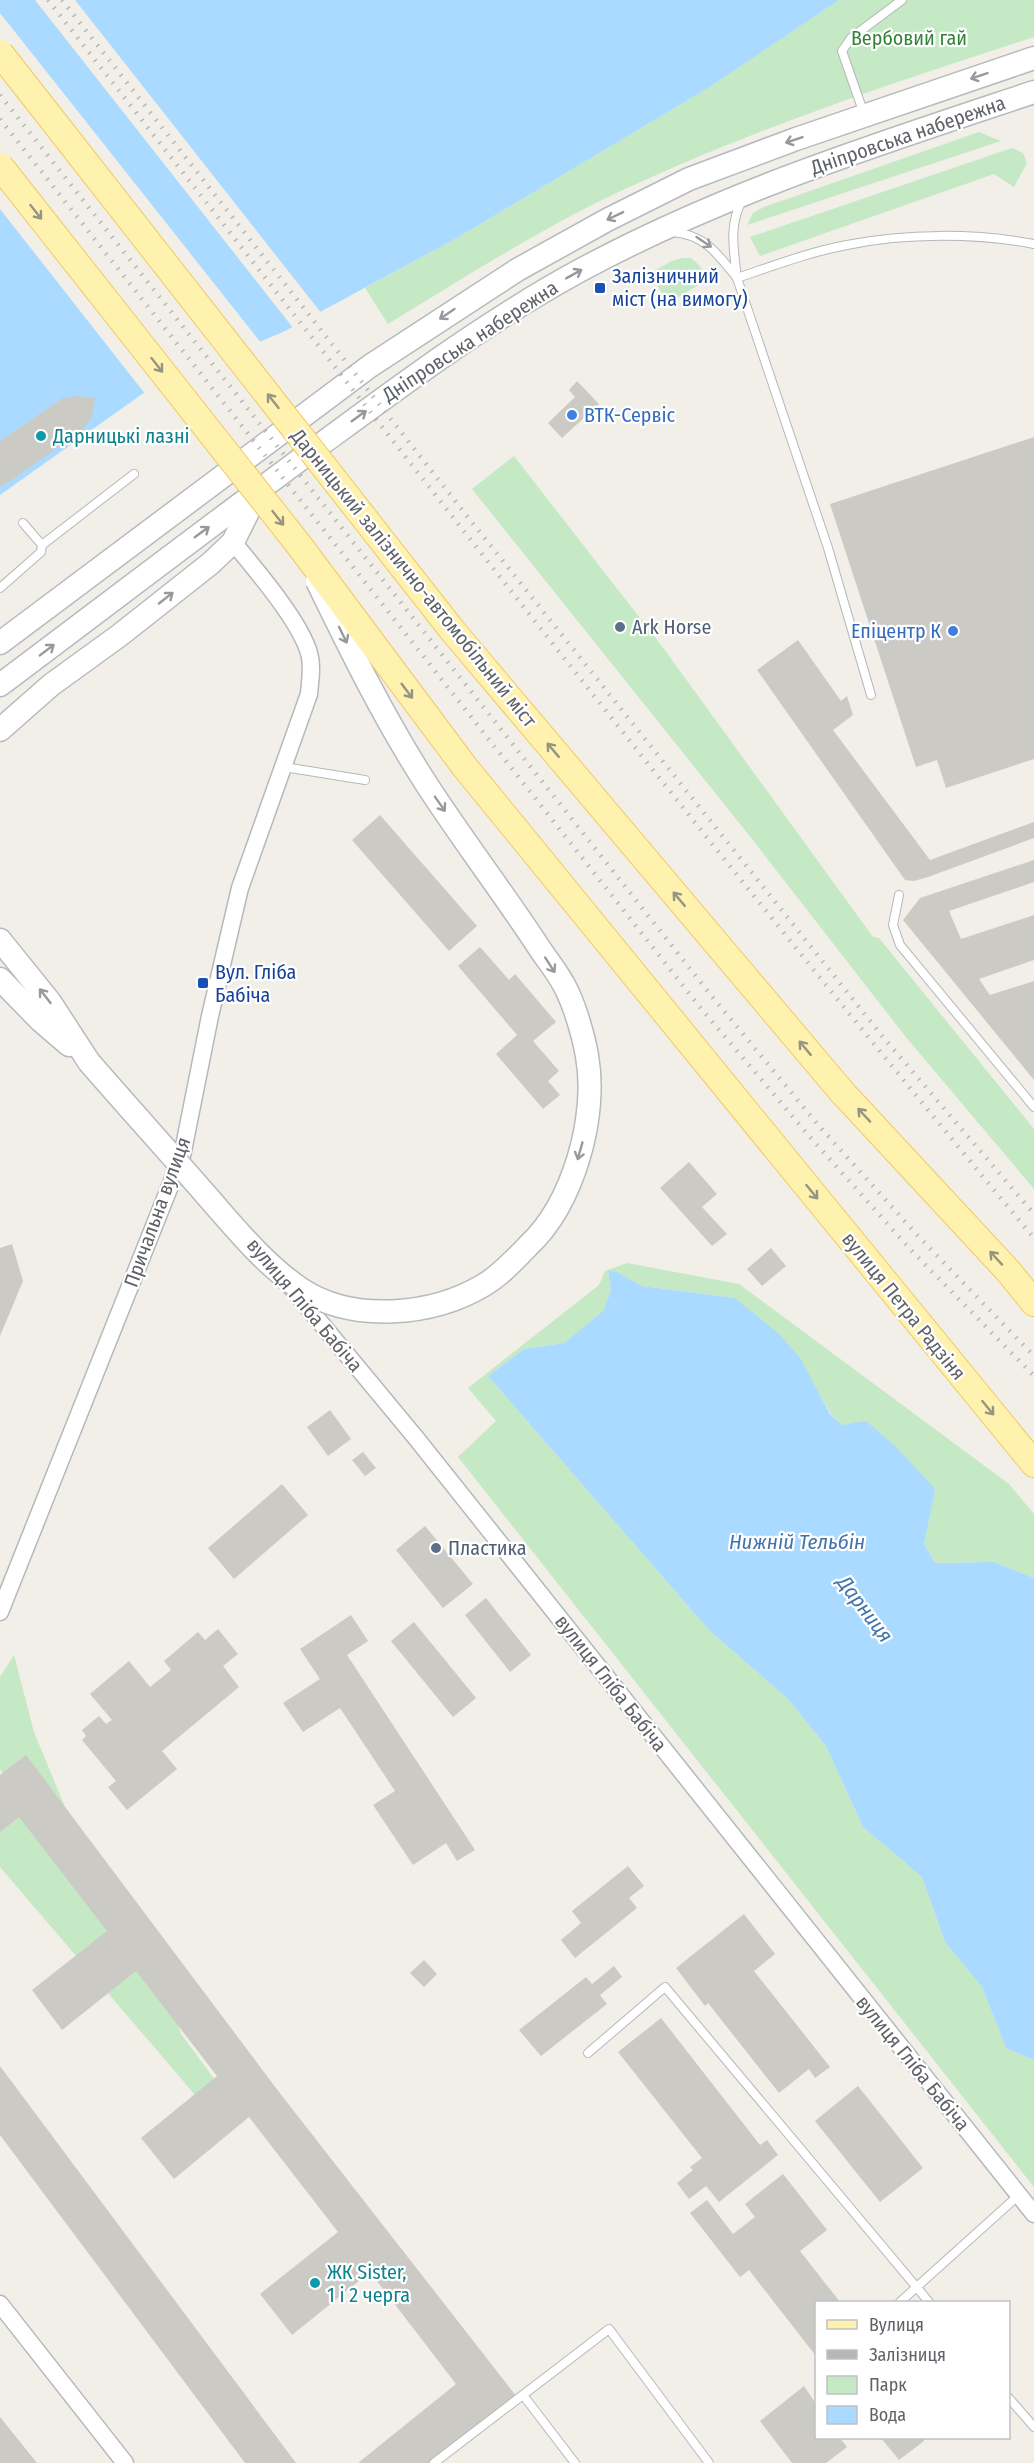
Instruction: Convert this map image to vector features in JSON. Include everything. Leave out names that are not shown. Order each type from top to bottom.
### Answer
[{"type":"main road","name":"Дарницький залізнично-автомобільний міст","points":[[0,53],[452,630],[842,1092],[1010,1272],[1034,1303]]},
{"type":"main road","name":"Дніпровська набережна","points":[[0,643],[370,366],[517,270],[607,220],[689,179],[1034,58]]},
{"type":"main road","name":"Дніпровська набережна","points":[[0,685],[426,367],[514,308],[581,270],[658,231],[751,190],[837,158],[1034,92]]},
{"type":"main road","points":[[0,166],[299,545],[364,678],[427,784],[568,992],[587,1057],[590,1098],[583,1141],[558,1207],[533,1242],[484,1286],[443,1304],[413,1310],[377,1311],[341,1306],[302,1290],[262,1258],[89,1062],[41,1021],[0,979]]},
{"type":"main road","points":[[0,730],[51,685],[211,563],[233,543],[250,508],[253,494]]},
{"type":"main road","name":"вулиця Петра Радзіня","points":[[299,545],[464,766],[1034,1464]]},
{"type":"main road","points":[[0,940],[50,1002],[89,1062]]},
{"type":"street","name":"Причальна вулиця","points":[[0,1612],[182,1156],[210,1016],[240,888],[309,694],[311,670],[309,652],[296,627],[274,595],[233,543]]},
{"type":"street","name":"вулиця Гліба Бабіча","points":[[182,1156],[416,1438],[1034,2214]]},
{"type":"street","points":[[0,2304],[125,2463]]},
{"type":"lane","points":[[865,116],[842,51],[851,38],[902,0]]},
{"type":"lane","points":[[751,190],[737,210],[734,225],[733,246],[737,278],[828,548],[871,695]]},
{"type":"lane","points":[[658,231],[682,233],[700,239],[714,249],[737,278]]},
{"type":"lane","points":[[737,278],[797,258],[870,241],[924,237],[1034,244]]},
{"type":"lane","points":[[0,588],[41,552],[42,545],[134,474]]},
{"type":"lane","points":[[23,523],[42,545]]},
{"type":"lane","points":[[284,767],[365,780]]},
{"type":"lane","points":[[899,895],[892,926],[900,945],[1034,1107]]},
{"type":"lane","points":[[588,2053],[666,1987],[928,2301]]},
{"type":"lane","points":[[901,2301],[1019,2195]]},
{"type":"lane","points":[[434,2463],[609,2329],[709,2463]]},
{"type":"lane","points":[[523,2395],[575,2463]]},
{"type":"lane","points":[[1010,2399],[1034,2427]]},
{"type":"green space","name":"Вербовий гай","points":[[839,0],[1034,0],[1034,37],[814,112],[653,177],[600,201],[546,230],[492,260],[388,324],[365,288],[457,238],[708,88]]},
{"type":"green space","points":[[979,132],[1001,141],[747,225],[753,213],[764,207]]},
{"type":"green space","points":[[1012,148],[1023,153],[1027,163],[1014,187],[994,174],[760,256],[750,237]]},
{"type":"green space","points":[[682,258],[691,258],[700,266],[707,280],[668,303],[650,273]]},
{"type":"green space","points":[[514,456],[664,649],[873,937],[879,938],[1034,1129],[1034,1189],[905,1036],[748,834],[472,489]]},
{"type":"green space","points":[[627,1263],[739,1284],[1009,1484],[1034,1514],[1034,1578],[994,1562],[935,1563],[924,1544],[934,1489],[843,1425],[831,1414],[816,1389],[735,1298],[642,1286],[617,1272],[608,1272],[611,1291],[603,1311],[564,1343],[524,1349],[488,1376],[709,1630],[788,1699],[826,1746],[863,1827],[922,1877],[945,1942],[982,1987],[1006,2048],[1034,2060],[1034,2187],[458,1457],[496,1421],[468,1388],[599,1285],[605,1271]]},
{"type":"green space","points":[[14,1655],[34,1732],[67,1812],[171,2001],[181,2034],[218,2084],[220,2124],[0,1867],[0,1826],[14,1798],[0,1769],[0,1677]]},
{"type":"water","points":[[0,0],[839,0],[708,88],[457,238],[283,332],[152,387],[0,495]]},
{"type":"water","name":"Нижній Тельбін","points":[[608,1271],[617,1272],[642,1286],[735,1298],[780,1335],[800,1358],[830,1414],[843,1425],[866,1421],[896,1447],[935,1489],[924,1544],[935,1563],[994,1562],[1034,1578],[1034,2060],[1006,2048],[982,1987],[945,1942],[922,1877],[863,1827],[826,1746],[788,1699],[709,1630],[488,1376],[524,1349],[564,1343],[603,1311],[611,1291]]},
{"type":"pier","points":[[35,0],[75,0],[322,314],[294,329]]},
{"type":"pier","points":[[0,13],[262,344],[146,395],[0,209]]},
{"type":"building","points":[[577,381],[599,404],[562,438],[548,423],[575,397],[569,390]]},
{"type":"building","name":"Дарницькі лазні","points":[[78,396],[95,398],[92,417],[82,430],[0,486],[0,441],[63,398]]},
{"type":"building","name":"Епіцентр К","points":[[1034,437],[1034,759],[946,788],[937,760],[916,767],[830,504]]},
{"type":"building","points":[[798,640],[841,701],[847,696],[853,715],[833,730],[930,860],[1034,822],[1034,838],[928,877],[914,881],[905,880],[757,670]]},
{"type":"building","points":[[380,815],[477,926],[449,951],[352,840]]},
{"type":"building","points":[[1034,860],[1034,882],[949,911],[961,939],[1034,915],[1034,960],[979,979],[990,995],[1034,981],[1034,1080],[903,920],[920,898]]},
{"type":"building","points":[[480,947],[509,980],[515,974],[556,1022],[533,1041],[559,1071],[548,1081],[560,1095],[543,1109],[496,1054],[517,1035],[458,966]]},
{"type":"building","points":[[689,1162],[717,1194],[702,1207],[727,1234],[712,1246],[660,1188]]},
{"type":"building","points":[[12,1244],[23,1281],[0,1336],[0,1248]]},
{"type":"building","points":[[771,1248],[786,1266],[762,1286],[747,1269]]},
{"type":"building","points":[[330,1410],[351,1439],[328,1456],[307,1427]]},
{"type":"building","points":[[363,1452],[376,1468],[365,1476],[352,1460]]},
{"type":"building","points":[[282,1484],[308,1515],[234,1579],[208,1548]]},
{"type":"building","points":[[425,1526],[473,1584],[443,1608],[396,1550]]},
{"type":"building","points":[[486,1598],[531,1655],[510,1672],[465,1615]]},
{"type":"building","points":[[351,1615],[368,1641],[347,1655],[475,1850],[457,1861],[446,1843],[413,1865],[373,1805],[395,1791],[340,1708],[303,1732],[283,1703],[320,1679],[300,1649]]},
{"type":"building","points":[[414,1622],[476,1698],[453,1717],[391,1641]]},
{"type":"building","points":[[218,1629],[238,1654],[223,1666],[239,1687],[162,1751],[177,1769],[127,1810],[108,1787],[116,1781],[82,1740],[86,1736],[82,1730],[99,1716],[106,1724],[112,1720],[90,1694],[129,1661],[150,1687],[171,1670],[164,1661],[198,1632],[205,1640]]},
{"type":"building","points":[[26,1755],[279,2092],[517,2397],[432,2463],[358,2463],[456,2384],[370,2272],[292,2335],[260,2294],[338,2232],[249,2117],[174,2179],[141,2138],[217,2076],[136,1971],[62,2030],[32,1990],[107,1931],[19,1817],[0,1832],[0,1775]]},
{"type":"building","points":[[628,1866],[644,1886],[629,1898],[637,1908],[575,1958],[561,1940],[581,1923],[572,1911]]},
{"type":"building","points":[[744,1914],[775,1954],[754,1971],[830,2067],[815,2078],[809,2069],[779,2093],[708,2003],[705,2006],[676,1968]]},
{"type":"building","points":[[424,1960],[437,1974],[424,1987],[410,1973]]},
{"type":"building","points":[[614,1966],[622,1977],[600,1995],[607,2004],[541,2056],[519,2030],[586,1977],[592,1984]]},
{"type":"building","points":[[661,2018],[760,2145],[767,2140],[778,2155],[719,2202],[706,2186],[689,2199],[677,2183],[693,2170],[690,2167],[702,2158],[618,2052]]},
{"type":"building","points":[[0,2066],[296,2463],[245,2463],[0,2135]]},
{"type":"building","points":[[858,2086],[923,2168],[880,2202],[815,2121]]},
{"type":"building","points":[[783,2174],[827,2230],[800,2251],[839,2301],[815,2301],[815,2355],[749,2270],[740,2277],[690,2213],[707,2200],[733,2234],[755,2217],[745,2204]]},
{"type":"building","points":[[804,2386],[815,2402],[815,2439],[841,2439],[847,2447],[826,2463],[792,2463],[760,2421]]},
{"type":"building","points":[[0,2417],[37,2463],[0,2463]]},
{"type":"building","points":[[882,2439],[923,2439],[924,2441],[899,2460]]},
{"type":"railway","points":[[48,0],[659,778],[1034,1238]]},
{"type":"railway","points":[[62,0],[463,511],[883,1037],[1034,1214]]},
{"type":"railway","points":[[0,95],[710,994],[819,1126],[919,1237],[1034,1356]]},
{"type":"railway","points":[[0,119],[699,1006],[810,1137],[909,1248],[1034,1376]]},
{"type":"place","name":"Залізничний міст (на вимогу)","points":[[600,288]]},
{"type":"place","name":"ВТК-Сервіс","points":[[572,415]]},
{"type":"place","name":"Дарницькі лазні","points":[[41,436]]},
{"type":"place","name":"Ark Horse","points":[[620,627]]},
{"type":"place","name":"Епіцентр К","points":[[953,631]]},
{"type":"place","name":"Вул. Гліба Бабіча","points":[[203,983]]},
{"type":"place","name":"Пластика","points":[[436,1548]]},
{"type":"place","name":"ЖК Sister, 1 і 2 черга","points":[[315,2283]]},
{"type":"water label","name":"Дарниця","points":[[865,1609]]}]
